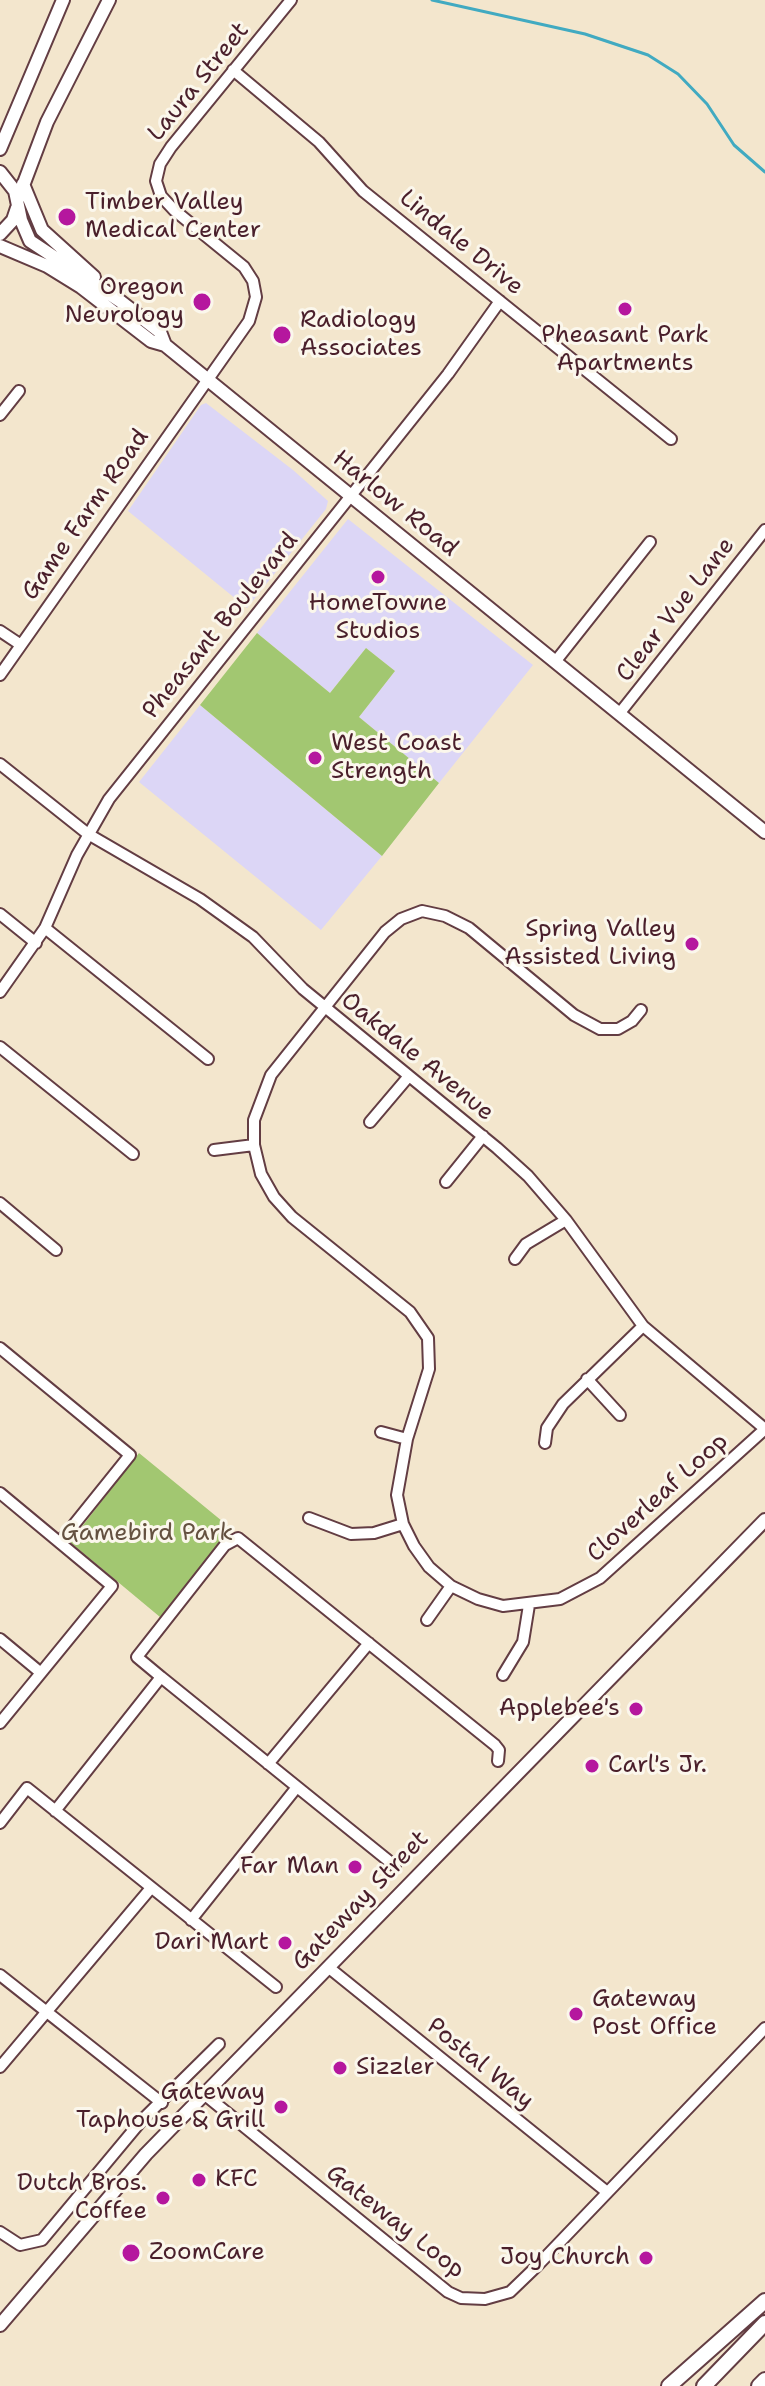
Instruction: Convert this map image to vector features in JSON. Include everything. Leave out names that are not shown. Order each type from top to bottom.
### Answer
[{"type":"highway","points":[[669,2386],[765,2301]]},
{"type":"highway","points":[[704,2386],[765,2323]]},
{"type":"highway","points":[[759,2386],[765,2380]]},
{"type":"main road","points":[[0,149],[63,0]]},
{"type":"main road","points":[[0,234],[13,220],[47,122],[109,0]]},
{"type":"main road","points":[[0,172],[12,185],[30,241],[120,301],[160,332],[165,345]]},
{"type":"main road","points":[[23,184],[42,230],[120,301]]},
{"type":"main road","points":[[2,249],[70,280],[151,341],[165,345]]},
{"type":"main road","name":"Harlow Road","points":[[165,345],[765,832]]},
{"type":"main road","name":"Gateway Street","points":[[0,2325],[108,2194],[765,1520]]},
{"type":"street","name":"Laura Street","points":[[207,379],[249,321],[256,297],[253,281],[244,267],[174,210],[161,196],[156,181],[160,164],[171,147],[291,0]]},
{"type":"street","name":"Lindale Drive","points":[[233,70],[319,142],[363,191],[671,439]]},
{"type":"street","name":"Pheasant Boulevard","points":[[0,992],[45,928],[88,834],[109,799],[448,374],[500,301]]},
{"type":"street","name":"Game Farm Road","points":[[0,675],[207,379]]},
{"type":"street","points":[[0,415],[19,391]]},
{"type":"street","name":"Clear Vue Lane","points":[[619,714],[765,530]]},
{"type":"street","points":[[555,662],[650,542]]},
{"type":"street","points":[[0,631],[21,645]]},
{"type":"street","name":"Oakdale Avenue","points":[[0,764],[88,834],[200,899],[253,937],[324,1007],[483,1136],[528,1176],[566,1220],[643,1326],[765,1429]]},
{"type":"street","name":"Cloverleaf Loop","points":[[641,1010],[632,1021],[618,1029],[600,1029],[587,1024],[469,928],[445,916],[422,911],[401,919],[385,932],[271,1075],[254,1120],[254,1145],[261,1174],[274,1197],[292,1217],[410,1312],[428,1338],[429,1369],[407,1439],[397,1495],[403,1524],[429,1567],[451,1586],[478,1599],[503,1606],[560,1599],[600,1578],[765,1429]]},
{"type":"street","points":[[0,914],[36,943]]},
{"type":"street","points":[[45,928],[208,1059]]},
{"type":"street","points":[[0,1047],[133,1154]]},
{"type":"street","points":[[370,1122],[409,1076]]},
{"type":"street","points":[[446,1182],[483,1136]]},
{"type":"street","points":[[214,1150],[254,1145]]},
{"type":"street","points":[[0,1203],[56,1250]]},
{"type":"street","points":[[515,1259],[526,1244],[566,1220]]},
{"type":"street","points":[[545,1443],[547,1428],[563,1404],[643,1326]]},
{"type":"street","points":[[0,1348],[130,1455],[60,1542]]},
{"type":"street","points":[[587,1379],[620,1415]]},
{"type":"street","points":[[381,1432],[407,1439]]},
{"type":"street","points":[[0,1493],[112,1586],[0,1723]]},
{"type":"street","points":[[309,1518],[351,1534],[374,1533],[403,1524]]},
{"type":"street","points":[[395,1866],[137,1657],[225,1545],[238,1538],[495,1745],[499,1750],[498,1761]]},
{"type":"street","points":[[427,1620],[451,1586]]},
{"type":"street","points":[[503,1675],[523,1642],[529,1605]]},
{"type":"street","points":[[0,1639],[41,1673]]},
{"type":"street","points":[[268,1764],[369,1643]]},
{"type":"street","points":[[55,1811],[161,1677]]},
{"type":"street","points":[[191,1920],[297,1787]]},
{"type":"street","points":[[0,1823],[27,1788],[276,1987]]},
{"type":"street","points":[[0,2067],[151,1888]]},
{"type":"street","name":"Postal Way","points":[[328,1967],[607,2192]]},
{"type":"street","points":[[0,1975],[162,2103]]},
{"type":"street","name":"Gateway Loop","points":[[204,2094],[399,2254],[461,2298],[485,2299],[510,2292],[765,2028]]},
{"type":"street","points":[[0,2232],[20,2245],[42,2240],[142,2120],[219,2044]]},
{"type":"shaded area","points":[[206,403],[328,501],[326,509],[247,608],[128,511],[201,405]]},
{"type":"shaded area","points":[[348,519],[533,665],[439,783],[359,717],[395,671],[366,648],[330,693],[257,633]]},
{"type":"shaded area","points":[[200,705],[382,856],[321,930],[139,782]]},
{"type":"green space","points":[[257,633],[330,693],[366,648],[395,671],[359,717],[439,783],[382,856],[200,705]]},
{"type":"green space","name":"Gamebird Park","points":[[139,1453],[233,1530],[160,1617],[70,1542]]},
{"type":"waterway","points":[[432,0],[585,34],[648,55],[678,74],[707,104],[734,145],[765,172]]},
{"type":"place","name":"Timber Valley Medical Center","points":[[67,217]]},
{"type":"place","name":"Oregon Neurology","points":[[202,302]]},
{"type":"place","name":"Pheasant Park Apartments","points":[[625,309]]},
{"type":"place","name":"Radiology Associates","points":[[282,335]]},
{"type":"place","name":"HomeTowne Studios","points":[[378,577]]},
{"type":"place","name":"West Coast Strength","points":[[315,758]]},
{"type":"place","name":"Spring Valley Assisted Living","points":[[692,944]]},
{"type":"place","name":"Applebee's","points":[[636,1709]]},
{"type":"place","name":"Carl's Jr.","points":[[592,1766]]},
{"type":"place","name":"Far Man","points":[[355,1867]]},
{"type":"place","name":"Dari Mart","points":[[285,1943]]},
{"type":"place","name":"Gateway Post Office","points":[[576,2014]]},
{"type":"place","name":"Sizzler","points":[[340,2068]]},
{"type":"place","name":"Gateway Taphouse & Grill","points":[[281,2107]]},
{"type":"place","name":"KFC","points":[[199,2180]]},
{"type":"place","name":"Dutch Bros. Coffee","points":[[163,2198]]},
{"type":"place","name":"ZoomCare","points":[[131,2253]]},
{"type":"place","name":"Joy Church","points":[[646,2258]]}]
